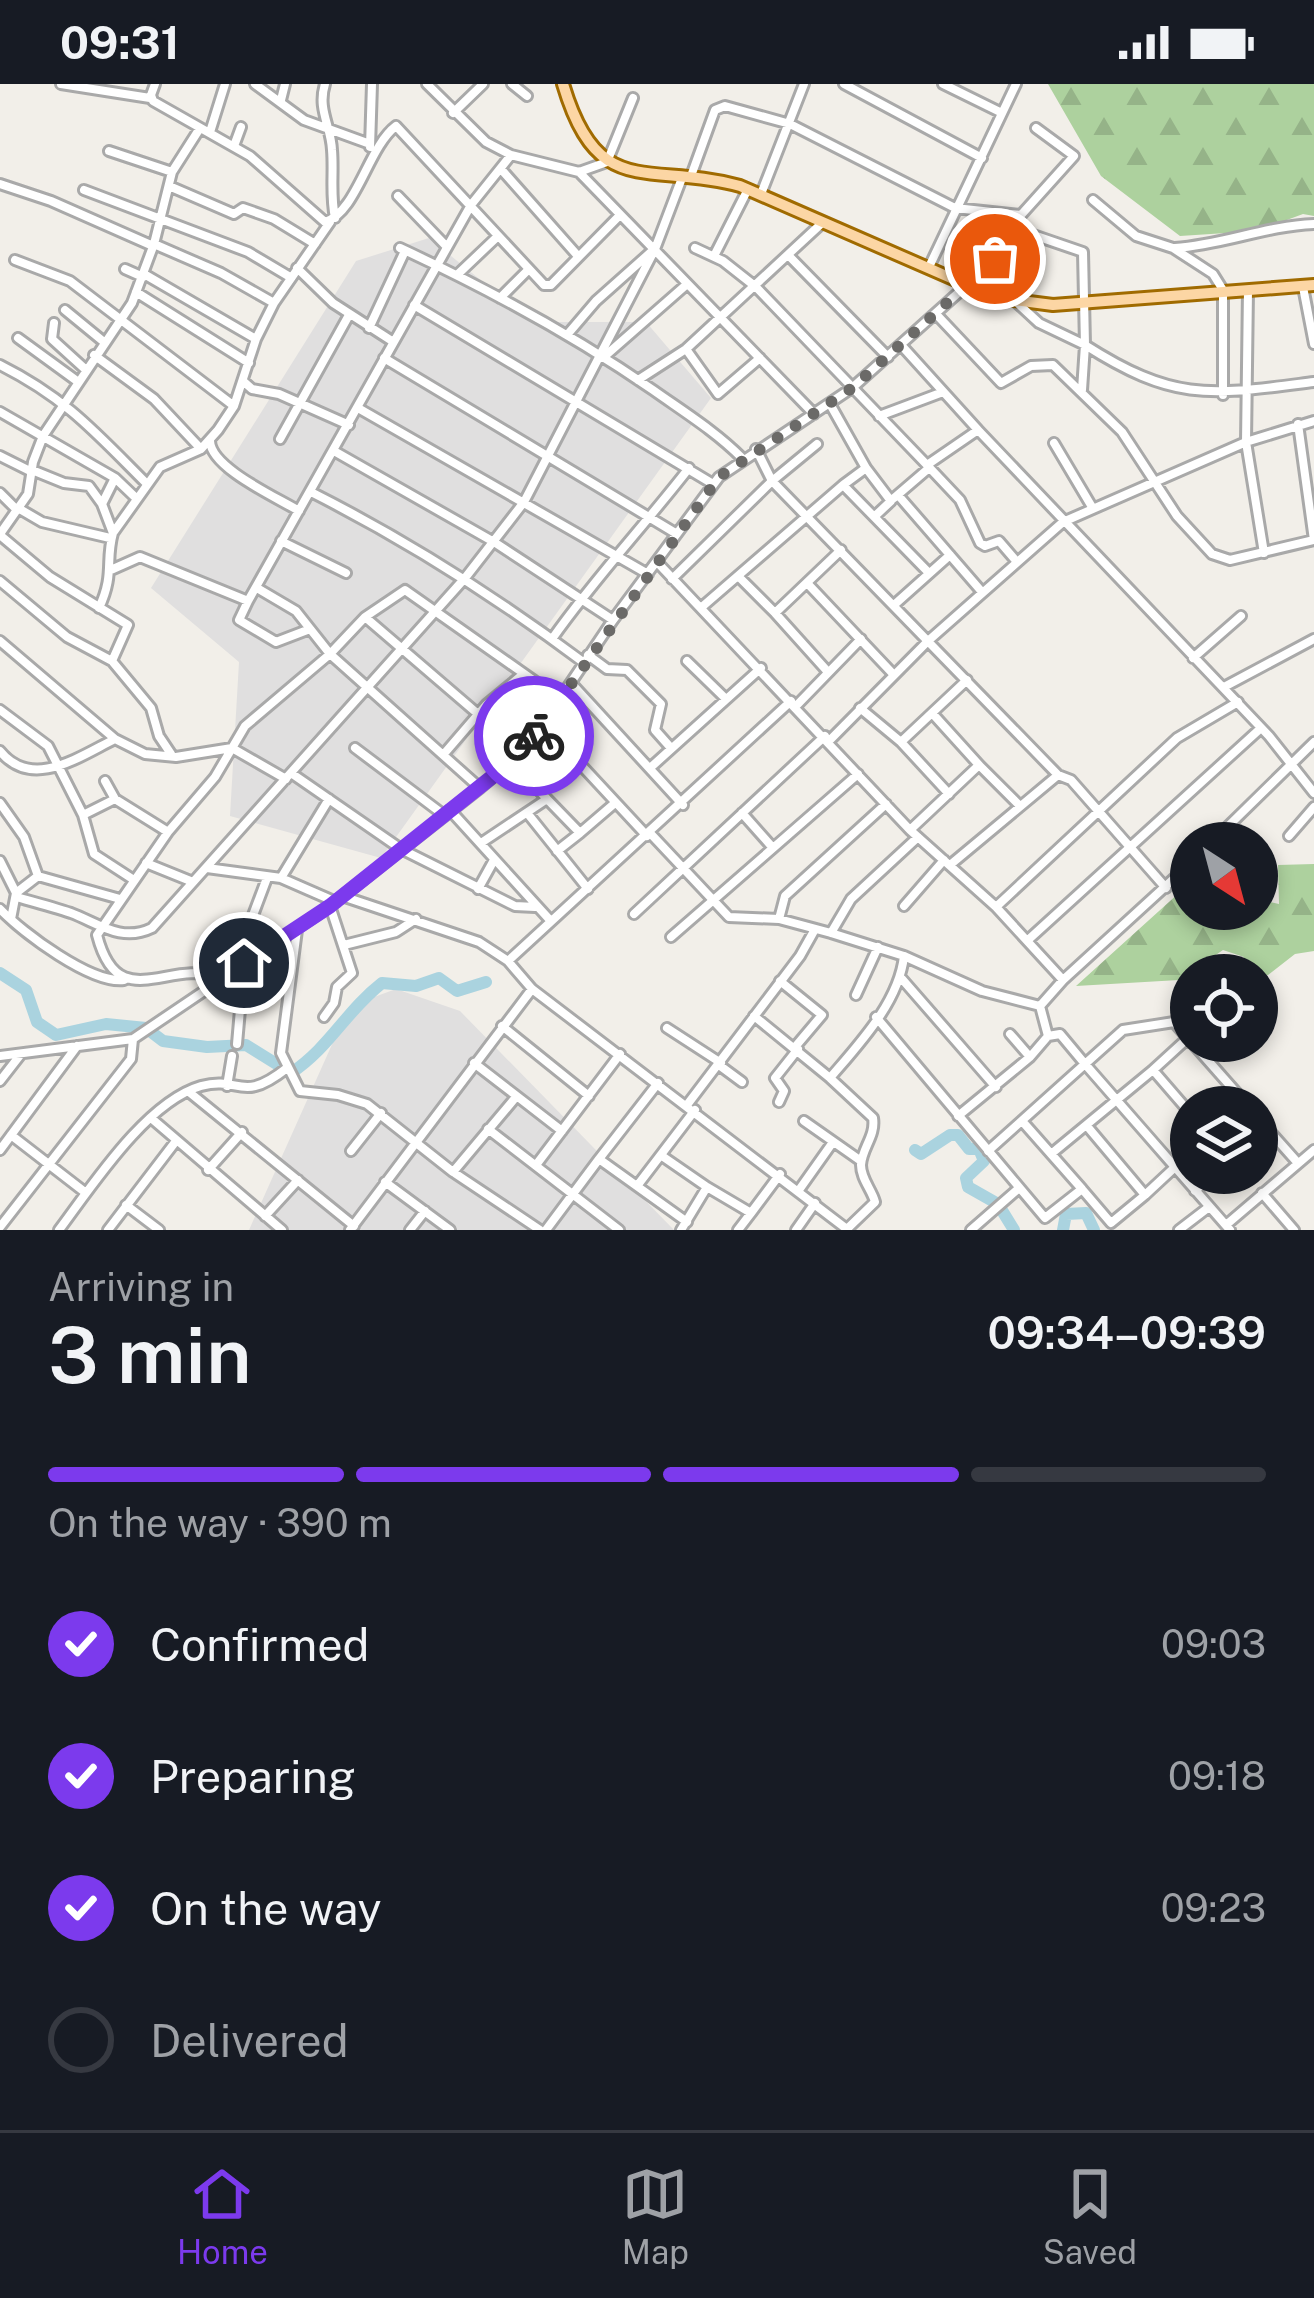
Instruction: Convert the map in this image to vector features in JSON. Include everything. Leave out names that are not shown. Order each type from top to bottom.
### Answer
[{"type":"main road","points":[[566,86],[582,135],[607,162],[634,173],[748,189],[972,287],[1014,300],[1053,304],[1309,286]]},
{"type":"street","points":[[61,84],[150,98],[262,164],[322,221],[333,220]]},
{"type":"street","points":[[150,98],[155,84]]},
{"type":"street","points":[[112,661],[128,625],[50,577],[0,534],[28,494],[43,436],[121,321],[144,276],[172,172],[205,130],[225,84]]},
{"type":"street","points":[[255,84],[304,119],[371,149]]},
{"type":"street","points":[[281,100],[285,84]]},
{"type":"street","points":[[326,84],[322,112],[329,131],[333,220]]},
{"type":"street","points":[[371,149],[372,84]]},
{"type":"street","points":[[427,84],[486,142],[512,155],[579,172],[814,414]]},
{"type":"street","points":[[453,113],[483,84]]},
{"type":"street","points":[[512,84],[527,96]]},
{"type":"street","points":[[761,194],[804,84]]},
{"type":"street","points":[[844,84],[982,158]]},
{"type":"street","points":[[943,84],[1002,113]]},
{"type":"street","points":[[929,267],[1016,84]]},
{"type":"street","points":[[579,172],[607,162],[633,98]]},
{"type":"street","points":[[16,895],[75,914],[100,930],[143,932],[194,882],[465,578],[524,502],[603,355],[719,106],[790,124],[955,208],[1022,215]]},
{"type":"street","points":[[112,536],[160,467],[201,449],[234,406],[256,339],[274,303],[333,220],[371,149],[396,126],[544,285],[550,285],[620,215]]},
{"type":"street","points":[[234,146],[241,127]]},
{"type":"street","points":[[0,1056],[134,1037],[336,901],[512,761],[544,724],[713,484],[742,458],[852,388],[972,287],[1022,215],[1074,156],[1036,128]]},
{"type":"street","points":[[109,151],[172,172]]},
{"type":"street","points":[[310,629],[276,642],[239,620],[470,206],[512,155]]},
{"type":"street","points":[[501,169],[577,255]]},
{"type":"street","points":[[0,184],[221,272],[274,303]]},
{"type":"street","points":[[169,186],[234,214],[243,208],[265,215],[316,244]]},
{"type":"street","points":[[714,256],[748,189]]},
{"type":"street","points":[[85,190],[248,251],[290,278]]},
{"type":"street","points":[[398,196],[447,247]]},
{"type":"street","points":[[1093,200],[1136,236],[1173,248],[1213,274],[1223,290],[1223,394]]},
{"type":"street","points":[[638,380],[686,349],[823,222]]},
{"type":"street","points":[[1173,248],[1226,242],[1271,226],[1314,224]]},
{"type":"street","points":[[1013,228],[1083,252],[1082,391]]},
{"type":"street","points":[[457,275],[498,236]]},
{"type":"street","points":[[694,248],[714,256],[756,286],[960,500],[980,543],[986,546],[999,541],[1017,562]]},
{"type":"street","points":[[567,335],[596,301],[655,249]]},
{"type":"street","points":[[370,328],[402,250],[603,355],[716,434],[742,458]]},
{"type":"street","points":[[789,256],[889,357]]},
{"type":"street","points":[[15,260],[70,281],[234,406]]},
{"type":"street","points":[[297,268],[350,315],[392,341]]},
{"type":"street","points":[[125,269],[256,339]]},
{"type":"street","points":[[500,298],[528,270]]},
{"type":"street","points":[[603,355],[686,285]]},
{"type":"street","points":[[1309,286],[1314,344]]},
{"type":"street","points":[[1248,290],[1246,442],[1264,553]]},
{"type":"street","points":[[136,292],[249,363]]},
{"type":"street","points":[[1014,300],[1039,322],[1142,379],[1193,393],[1223,394],[1314,382]]},
{"type":"street","points":[[414,305],[713,484]]},
{"type":"street","points":[[65,310],[104,342]]},
{"type":"street","points":[[936,314],[1000,383],[1031,365],[1046,363],[1082,391],[1122,432],[1184,525],[1212,554],[1230,560],[1314,540],[1298,424]]},
{"type":"street","points":[[280,439],[350,315]]},
{"type":"street","points":[[55,323],[51,337],[85,369]]},
{"type":"street","points":[[18,338],[77,381]]},
{"type":"street","points":[[902,346],[1063,522],[1238,702],[1314,793]]},
{"type":"street","points":[[686,349],[718,394],[760,358]]},
{"type":"street","points":[[94,355],[154,399],[201,449]]},
{"type":"street","points":[[385,358],[677,534]]},
{"type":"street","points":[[0,365],[64,402],[147,484]]},
{"type":"street","points":[[243,381],[262,393],[279,394],[349,424]]},
{"type":"street","points":[[879,416],[943,392]]},
{"type":"street","points":[[829,404],[866,468],[982,592]]},
{"type":"street","points":[[358,408],[648,574]]},
{"type":"street","points":[[0,412],[115,478],[137,499]]},
{"type":"street","points":[[634,914],[1063,522],[1151,480],[1314,421]]},
{"type":"street","points":[[875,515],[978,430]]},
{"type":"street","points":[[213,435],[209,448],[229,468],[299,511]]},
{"type":"street","points":[[1054,443],[1092,507]]},
{"type":"street","points":[[672,579],[772,481],[818,444]]},
{"type":"street","points":[[756,449],[772,481],[1058,775],[1071,780],[1166,888]]},
{"type":"street","points":[[334,451],[494,542],[613,620]]},
{"type":"street","points":[[0,456],[64,483],[88,486],[102,504],[112,536],[112,569],[98,608]]},
{"type":"street","points":[[703,606],[866,468]]},
{"type":"street","points":[[552,639],[615,554],[689,469]]},
{"type":"street","points":[[102,504],[115,478]]},
{"type":"street","points":[[843,485],[928,572]]},
{"type":"street","points":[[311,492],[392,533],[586,659],[607,669],[627,670],[661,704],[655,730],[671,748]]},
{"type":"street","points":[[0,493],[42,522],[112,536]]},
{"type":"street","points":[[281,541],[346,574]]},
{"type":"street","points":[[775,613],[841,550]]},
{"type":"street","points":[[894,605],[950,555]]},
{"type":"street","points":[[112,569],[140,557],[151,559],[248,601]]},
{"type":"street","points":[[657,562],[914,833],[996,907],[1063,980]]},
{"type":"street","points":[[740,578],[828,672]]},
{"type":"street","points":[[0,581],[67,637],[112,661],[151,708],[159,736],[171,754]]},
{"type":"street","points":[[807,583],[894,675]]},
{"type":"street","points":[[257,588],[296,611],[331,654],[480,788]]},
{"type":"street","points":[[125,980],[110,968],[98,941],[120,898],[215,778],[261,710],[331,654],[365,617],[405,590],[560,699]]},
{"type":"street","points":[[1193,658],[1241,616]]},
{"type":"street","points":[[365,617],[478,714]]},
{"type":"street","points":[[508,962],[861,639]]},
{"type":"street","points":[[1224,687],[1314,639]]},
{"type":"street","points":[[0,641],[115,739],[145,754],[187,757],[232,748],[329,799],[400,849],[515,906],[535,907]]},
{"type":"street","points":[[687,661],[725,700]]},
{"type":"street","points":[[650,768],[761,668]]},
{"type":"street","points":[[443,755],[478,714],[522,675]]},
{"type":"street","points":[[902,742],[967,680]]},
{"type":"street","points":[[571,683],[683,805]]},
{"type":"street","points":[[996,907],[1177,738],[1238,702]]},
{"type":"street","points":[[860,707],[902,742],[949,794]]},
{"type":"street","points":[[0,710],[49,746],[83,815],[94,854],[134,880]]},
{"type":"street","points":[[932,713],[1020,806]]},
{"type":"street","points":[[544,724],[615,803],[729,916],[779,919],[878,947],[982,991],[1040,1006]]},
{"type":"street","points":[[1028,940],[1261,728]]},
{"type":"street","points":[[0,752],[23,769],[60,767],[115,739]]},
{"type":"street","points":[[1233,822],[1314,742]]},
{"type":"street","points":[[355,748],[447,812],[550,919]]},
{"type":"street","points":[[512,761],[580,833]]},
{"type":"street","points":[[831,934],[850,899],[979,765]]},
{"type":"street","points":[[671,938],[858,774]]},
{"type":"street","points":[[904,906],[947,862],[1058,775]]},
{"type":"street","points":[[105,781],[115,799],[168,832]]},
{"type":"street","points":[[83,815],[115,799]]},
{"type":"street","points":[[281,878],[329,799]]},
{"type":"street","points":[[481,843],[547,799]]},
{"type":"street","points":[[0,803],[23,838],[38,876]]},
{"type":"street","points":[[557,851],[615,803]]},
{"type":"street","points":[[779,919],[785,896],[886,804]]},
{"type":"street","points":[[1289,836],[1314,807]]},
{"type":"street","points":[[742,812],[773,848]]},
{"type":"street","points":[[528,814],[587,889]]},
{"type":"street","points":[[478,889],[494,860]]},
{"type":"street","points":[[0,861],[16,895],[11,919]]},
{"type":"street","points":[[146,863],[194,882]]},
{"type":"street","points":[[206,868],[281,878],[336,901],[418,918],[479,942],[508,962],[532,989],[848,1229],[875,1202],[861,1161],[875,1126],[873,1118],[797,1048],[754,1016]]},
{"type":"street","points":[[16,895],[38,876]]},
{"type":"street","points":[[38,876],[120,898]]},
{"type":"street","points":[[232,970],[267,878]]},
{"type":"street","points":[[1040,1006],[1170,884]]},
{"type":"street","points":[[324,1017],[334,1004],[337,987],[352,973],[336,901]]},
{"type":"street","points":[[0,909],[90,974],[111,982],[195,971],[220,978]]},
{"type":"street","points":[[344,945],[396,932],[418,918]]},
{"type":"street","points":[[297,928],[281,1053],[303,1093],[338,1094],[381,1113],[453,1172],[543,1230],[658,1083]]},
{"type":"street","points":[[638,1186],[814,931]]},
{"type":"street","points":[[856,995],[878,947]]},
{"type":"street","points":[[830,1078],[902,979],[904,956]]},
{"type":"street","points":[[237,1044],[244,963]]},
{"type":"street","points":[[902,979],[996,1087]]},
{"type":"street","points":[[779,1102],[784,1091],[775,1078],[822,1015],[780,981]]},
{"type":"street","points":[[189,1092],[352,1228],[532,989]]},
{"type":"street","points":[[1040,1006],[1048,1036]]},
{"type":"street","points":[[876,1017],[1045,1218],[1082,1189]]},
{"type":"street","points":[[988,1151],[1130,1028],[1170,1022]]},
{"type":"street","points":[[502,1026],[589,1096]]},
{"type":"street","points":[[667,1028],[742,1082]]},
{"type":"street","points":[[958,1115],[1056,1032],[1170,1163]]},
{"type":"street","points":[[1010,1034],[1030,1057]]},
{"type":"street","points":[[0,1227],[131,1060],[134,1037]]},
{"type":"street","points":[[0,1150],[78,1045]]},
{"type":"street","points":[[0,1081],[22,1053]]},
{"type":"street","points":[[536,1166],[620,1054]]},
{"type":"street","points":[[1051,1154],[1170,1054]]},
{"type":"street","points":[[227,1086],[232,1056]]},
{"type":"street","points":[[1209,1062],[1230,1086]]},
{"type":"street","points":[[474,1063],[562,1131]]},
{"type":"street","points":[[59,1230],[134,1133],[152,1118],[203,1086],[264,1086],[287,1068]]},
{"type":"street","points":[[1153,1070],[1170,1090]]},
{"type":"street","points":[[453,1172],[516,1097]]},
{"type":"street","points":[[350,1151],[381,1113]]},
{"type":"street","points":[[152,1118],[282,1230]]},
{"type":"street","points":[[804,1121],[861,1161]]},
{"type":"street","points":[[1022,1121],[1111,1222],[1170,1172]]},
{"type":"street","points":[[1087,1126],[1145,1195]]},
{"type":"street","points":[[488,1129],[619,1230]]},
{"type":"street","points":[[208,1170],[242,1132]]},
{"type":"street","points":[[11,1135],[86,1193]]},
{"type":"street","points":[[1278,1140],[1298,1162]]},
{"type":"street","points":[[108,1230],[176,1141]]},
{"type":"street","points":[[799,1190],[833,1142]]},
{"type":"street","points":[[1278,1179],[1314,1150]]},
{"type":"street","points":[[662,1156],[751,1214]]},
{"type":"street","points":[[599,1159],[684,1226],[707,1187]]},
{"type":"street","points":[[739,1230],[780,1174]]},
{"type":"street","points":[[265,1216],[298,1180]]},
{"type":"street","points":[[385,1182],[450,1230]]},
{"type":"street","points":[[971,1230],[1018,1190]]},
{"type":"street","points":[[1198,1194],[1228,1228],[1261,1194]]},
{"type":"street","points":[[1263,1194],[1294,1230]]},
{"type":"street","points":[[796,1230],[815,1203]]},
{"type":"street","points":[[126,1205],[159,1230]]},
{"type":"street","points":[[1178,1230],[1209,1207]]},
{"type":"street","points":[[410,1230],[425,1210]]},
{"type":"shaded area","points":[[429,238],[532,322],[646,322],[711,398],[381,858],[230,816],[239,662],[151,588],[356,261]]},
{"type":"shaded area","points":[[396,989],[460,1011],[674,1230],[249,1230],[334,1040],[355,1004]]},
{"type":"green space","points":[[1048,84],[1314,84],[1314,216],[1303,214],[1257,231],[1180,236],[1101,176]]},
{"type":"green space","points":[[1314,864],[1314,951],[1295,954],[1278,967],[1278,954],[1223,950],[1170,954],[1170,981],[1076,986],[1170,901],[1170,930],[1278,930],[1278,865]]},
{"type":"waterway","points":[[0,973],[26,990],[37,1022],[56,1035],[106,1024],[146,1028],[163,1041],[207,1047],[246,1045],[291,1073],[382,983],[416,986],[439,978],[457,991],[486,982]]},
{"type":"waterway","points":[[915,1150],[921,1154],[950,1135],[958,1135],[969,1149],[979,1149],[984,1161],[966,1178],[968,1187],[998,1204],[1014,1230]]},
{"type":"waterway","points":[[1063,1230],[1066,1214],[1086,1213],[1094,1230]]},
{"type":"way so far","points":[[534,736],[719,477],[852,388],[967,285],[977,289],[995,259]]},
{"type":"route","points":[[244,963],[343,896],[480,788],[534,736]]}]
